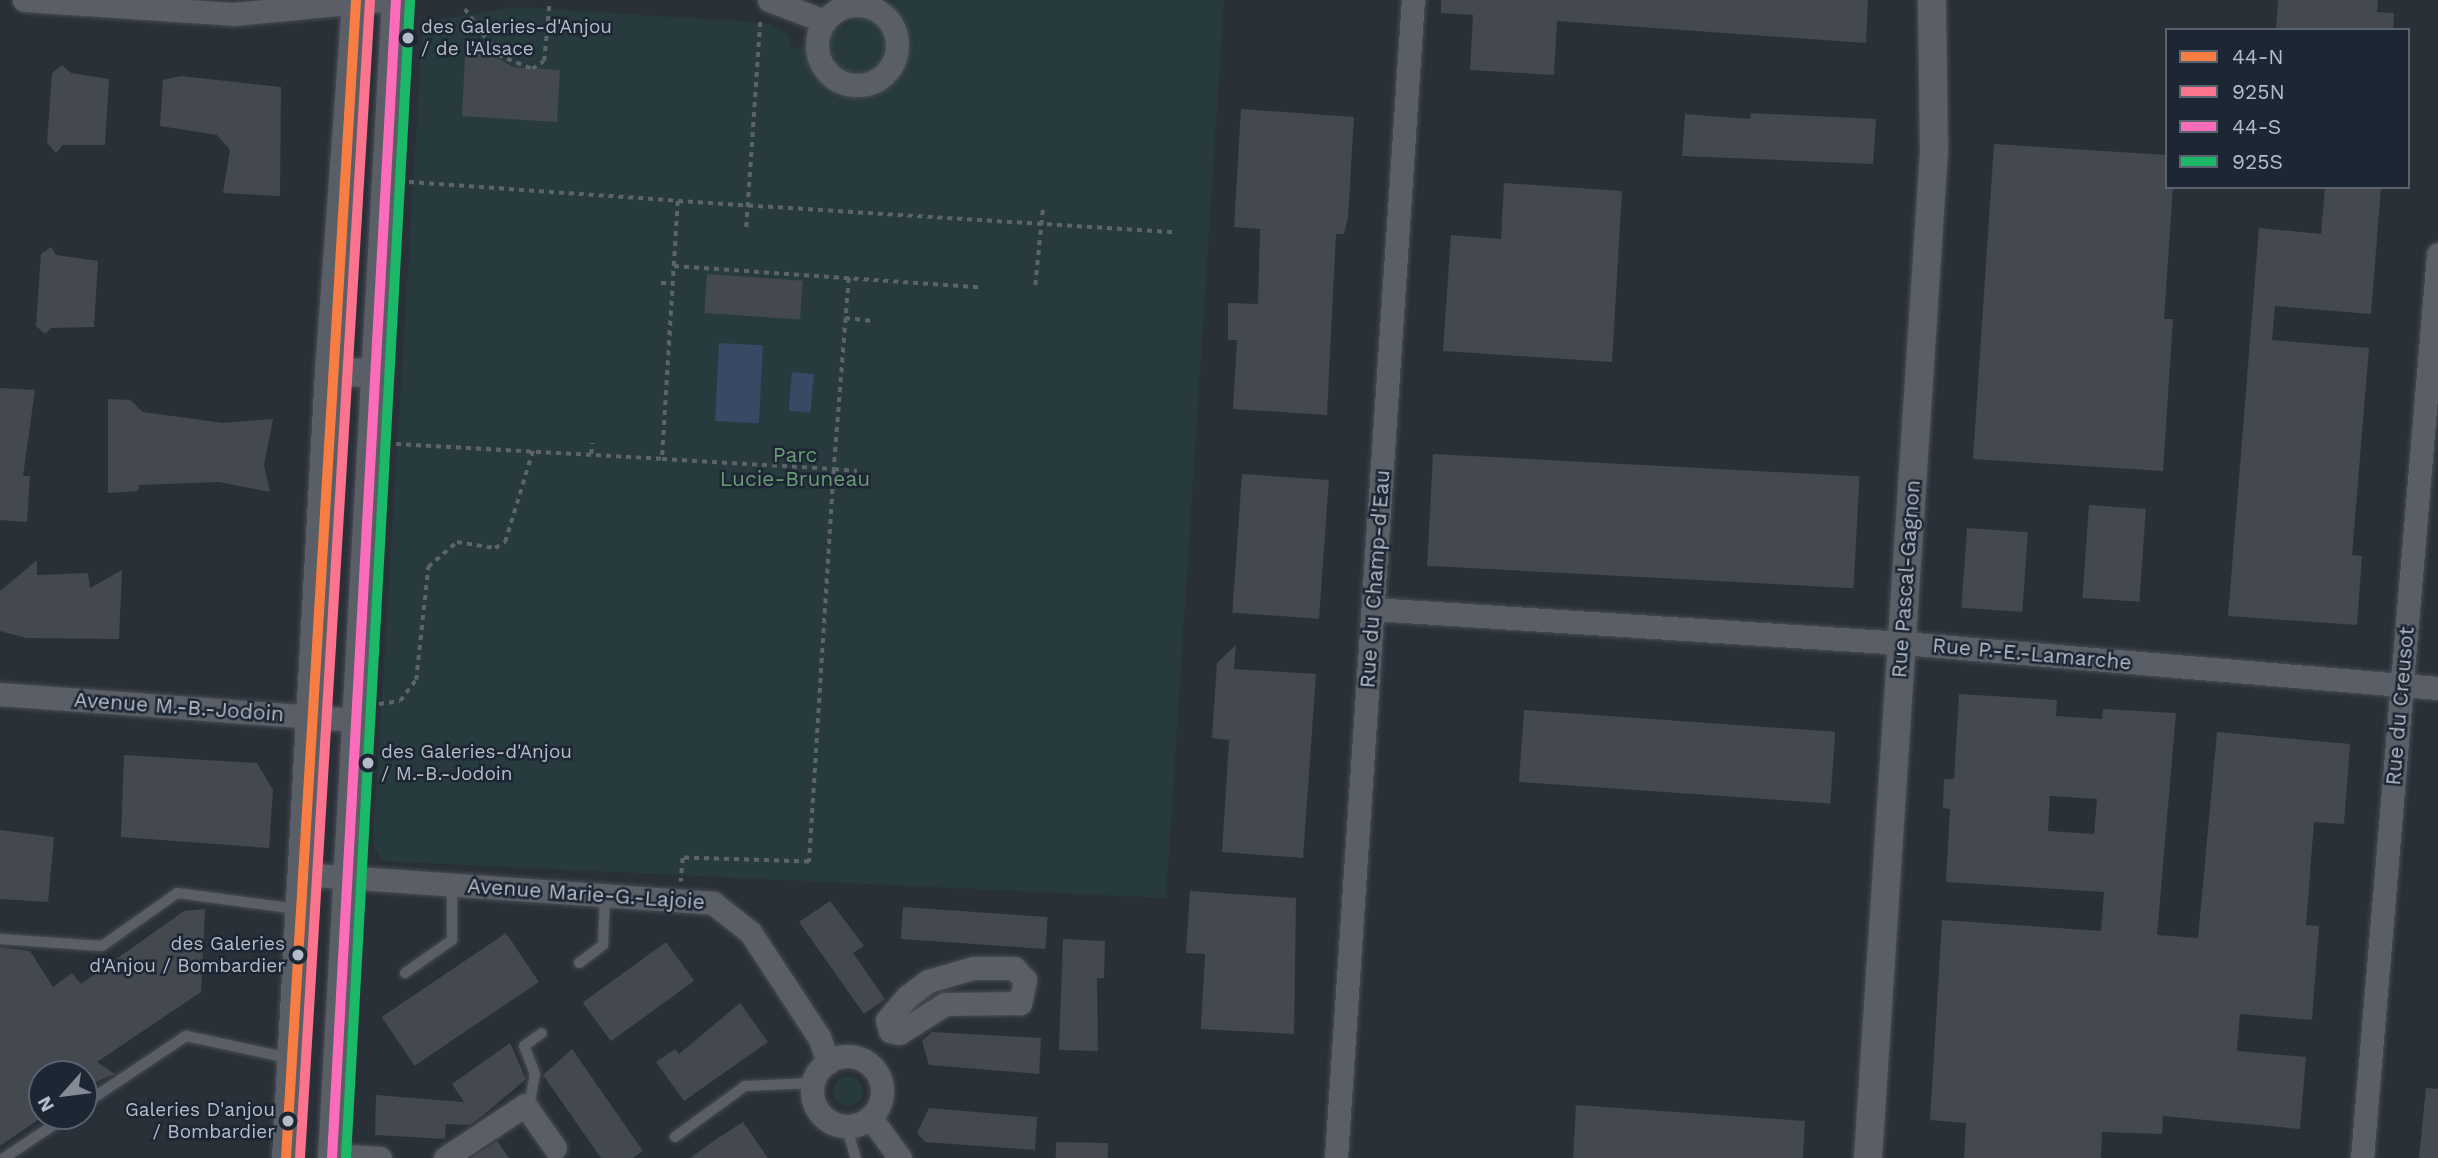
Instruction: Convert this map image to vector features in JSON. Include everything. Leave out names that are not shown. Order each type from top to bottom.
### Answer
[{"type":"street","points":[[24,0],[142,3],[233,14],[364,1],[328,371],[286,1158]]},
{"type":"street","points":[[380,1158],[332,1157],[348,877],[367,712],[396,0]]},
{"type":"street","name":"Rue du Champ-d'Eau","points":[[1336,1158],[1413,0]]},
{"type":"street","name":"Rue Pascal-Gagnon","points":[[1868,1158],[1934,152],[1932,0]]},
{"type":"street","points":[[765,10],[824,21]]},
{"type":"street","name":"Rue du Creusot","points":[[2362,1158],[2438,254]]},
{"type":"street","points":[[328,371],[379,373]]},
{"type":"street","name":"Rue P.-E.-Lamarche","points":[[1373,609],[1903,643],[2438,688]]},
{"type":"street","name":"Avenue M.-B.-Jodoin","points":[[0,694],[311,717],[367,712]]},
{"type":"street","name":"Avenue Marie-G.-Lajoie","points":[[302,874],[713,902],[742,922],[819,1037],[828,1062]]},
{"type":"street","points":[[868,1063],[890,1031],[887,1020],[894,1009],[940,976],[1014,968],[1025,981],[1020,1003],[945,1004],[899,1033],[890,1031]]},
{"type":"street","points":[[844,1056],[868,1063],[882,1090],[870,1117],[846,1126],[819,1112],[813,1083],[828,1062],[844,1056]]},
{"type":"street","points":[[445,1158],[525,1105],[555,1153]]},
{"type":"street","points":[[870,1117],[897,1158]]},
{"type":"lane","points":[[404,972],[453,940],[452,884]]},
{"type":"lane","points":[[0,939],[102,946],[177,893],[300,909]]},
{"type":"lane","points":[[579,963],[603,945],[605,893]]},
{"type":"lane","points":[[528,1110],[535,1074],[524,1046],[542,1033]]},
{"type":"lane","points":[[98,1095],[186,1036],[292,1058]]},
{"type":"lane","points":[[675,1137],[745,1086],[813,1083]]},
{"type":"lane","points":[[846,1126],[856,1158]]},
{"type":"lane","points":[[5,1158],[46,1130]]},
{"type":"path","points":[[465,9],[498,55],[532,69],[544,61],[549,6]]},
{"type":"path","points":[[746,227],[765,10]]},
{"type":"path","points":[[409,182],[1174,232]]},
{"type":"path","points":[[662,459],[678,201]]},
{"type":"path","points":[[1035,285],[1042,206]]},
{"type":"path","points":[[674,266],[978,287]]},
{"type":"path","points":[[680,898],[683,858],[809,862],[849,278]]},
{"type":"path","points":[[661,283],[673,283]]},
{"type":"path","points":[[845,318],[873,321]]},
{"type":"path","points":[[394,443],[857,471]]},
{"type":"path","points":[[591,454],[592,443]]},
{"type":"path","points":[[367,712],[400,701],[416,680],[428,567],[457,542],[495,548],[505,542],[533,450]]},
{"type":"green space","name":"Parc Lucie-Bruneau","points":[[897,0],[1224,0],[1166,898],[382,861],[373,845],[423,22],[516,7],[769,23],[787,33],[794,50]]},
{"type":"green space","points":[[848,1076],[859,1080],[863,1091],[859,1102],[848,1106],[837,1102],[833,1091],[837,1080]]},
{"type":"water","points":[[719,343],[763,345],[759,423],[715,421]]},
{"type":"water","points":[[792,372],[814,374],[811,413],[789,411]]},
{"type":"building","points":[[1441,0],[1868,0],[1866,43],[1557,21],[1554,75],[1470,70],[1473,15],[1441,13]]},
{"type":"building","points":[[2278,0],[2378,0],[2377,12],[2394,13],[2393,28],[2276,28]]},
{"type":"building","points":[[476,46],[513,67],[560,70],[557,122],[462,116],[465,57]]},
{"type":"building","points":[[62,65],[71,73],[109,79],[105,145],[63,145],[56,153],[47,143],[52,73]]},
{"type":"building","points":[[181,76],[281,87],[280,196],[223,193],[230,150],[217,135],[160,126],[163,80]]},
{"type":"building","points":[[1241,109],[1354,117],[1348,218],[1344,234],[1336,234],[1327,415],[1233,409],[1237,340],[1228,340],[1228,303],[1258,304],[1260,229],[1234,227]]},
{"type":"building","points":[[1751,113],[1876,119],[1873,164],[1682,156],[1685,114],[1750,119]]},
{"type":"building","points":[[1994,144],[2165,155],[2165,189],[2173,189],[2164,319],[2173,319],[2163,471],[1973,459]]},
{"type":"building","points":[[1504,183],[1622,191],[1612,362],[1443,351],[1451,235],[1501,239]]},
{"type":"building","points":[[2325,189],[2381,189],[2371,314],[2275,306],[2272,340],[2369,348],[2352,555],[2362,556],[2357,625],[2228,616],[2259,228],[2321,234]]},
{"type":"building","points":[[51,247],[56,255],[98,261],[94,327],[51,328],[45,334],[36,326],[41,254]]},
{"type":"building","points":[[707,274],[803,281],[800,320],[704,313]]},
{"type":"building","points":[[0,388],[35,390],[23,476],[30,476],[27,522],[0,520]]},
{"type":"building","points":[[108,399],[130,400],[143,412],[223,423],[273,419],[264,465],[270,492],[219,482],[139,485],[138,491],[108,493]]},
{"type":"building","points":[[1433,454],[1859,476],[1854,588],[1427,566]]},
{"type":"building","points":[[1242,474],[1329,480],[1319,619],[1232,613]]},
{"type":"building","points":[[2089,505],[2146,509],[2139,602],[2083,598]]},
{"type":"building","points":[[1967,528],[2028,532],[2022,612],[1961,608]]},
{"type":"building","points":[[37,560],[37,575],[88,573],[90,588],[122,570],[119,639],[26,638],[0,631],[0,591]]},
{"type":"building","points":[[1236,645],[1234,669],[1316,674],[1303,858],[1222,852],[1229,740],[1212,738],[1217,663]]},
{"type":"building","points":[[1959,694],[2057,700],[2056,716],[2102,719],[2103,709],[2176,713],[2157,935],[2198,938],[2217,732],[2350,744],[2344,824],[2314,822],[2306,925],[2319,926],[2312,1020],[2240,1014],[2237,1051],[2306,1057],[2300,1129],[2163,1116],[2162,1134],[2102,1132],[2101,1158],[1964,1158],[1966,1123],[1930,1120],[1942,920],[2101,931],[2104,892],[1946,882],[1950,809],[1943,808],[1944,779],[1954,779]],"holes":[[[2050,796],[2097,799],[2094,834],[2048,831]]]},
{"type":"building","points":[[1524,710],[1835,732],[1830,804],[1519,782]]},
{"type":"building","points":[[124,755],[257,763],[273,790],[269,848],[121,837]]},
{"type":"building","points":[[0,830],[54,837],[48,902],[0,899]]},
{"type":"building","points":[[1190,891],[1296,898],[1294,1034],[1201,1029],[1205,954],[1186,953]]},
{"type":"building","points":[[830,901],[864,946],[853,953],[885,999],[864,1014],[799,922]]},
{"type":"building","points":[[903,907],[1048,917],[1045,949],[901,939]]},
{"type":"building","points":[[205,909],[201,992],[98,1061],[28,1060],[28,1127],[0,1146],[0,947],[30,951],[53,987],[72,973],[81,984],[184,911]]},
{"type":"building","points":[[506,933],[539,982],[415,1066],[382,1017]]},
{"type":"building","points":[[1063,939],[1105,941],[1104,978],[1097,978],[1098,1051],[1059,1050]]},
{"type":"building","points":[[666,942],[694,981],[611,1041],[583,1003]]},
{"type":"building","points":[[740,1003],[768,1042],[684,1101],[656,1062],[675,1049],[679,1054]]},
{"type":"building","points":[[932,1032],[1041,1038],[1039,1074],[929,1065],[922,1041]]},
{"type":"building","points":[[510,1043],[526,1079],[470,1125],[446,1124],[445,1139],[375,1135],[376,1095],[464,1102],[452,1084]]},
{"type":"building","points":[[572,1049],[643,1151],[633,1158],[601,1158],[543,1075]]},
{"type":"building","points":[[98,1063],[115,1074],[98,1081]]},
{"type":"building","points":[[2426,1088],[2438,1089],[2438,1158],[2419,1158]]},
{"type":"building","points":[[1576,1105],[1805,1121],[1803,1158],[1573,1158]]},
{"type":"building","points":[[929,1108],[1037,1117],[1035,1150],[925,1142],[917,1133]]},
{"type":"building","points":[[743,1122],[768,1158],[690,1158],[718,1138]]},
{"type":"building","points":[[497,1141],[509,1158],[470,1158]]},
{"type":"building","points":[[1056,1142],[1108,1143],[1108,1158],[1056,1158]]},
{"type":"transit line","name":"44-N","points":[[286,1158],[356,0]]},
{"type":"transit line","name":"44-S","points":[[332,1158],[396,0]]},
{"type":"transit line","name":"925N","points":[[300,1158],[370,1]]},
{"type":"transit line","name":"925S","points":[[346,1158],[410,1]]},
{"type":"place","name":"des Galeries-d'Anjou / de l'Alsace","points":[[408,38]]},
{"type":"place","name":"des Galeries-d'Anjou / M.-B.-Jodoin","points":[[368,763]]},
{"type":"place","name":"des Galeries d'Anjou / Bombardier","points":[[298,955]]},
{"type":"place","name":"Galeries D'anjou / Bombardier","points":[[288,1121]]}]
